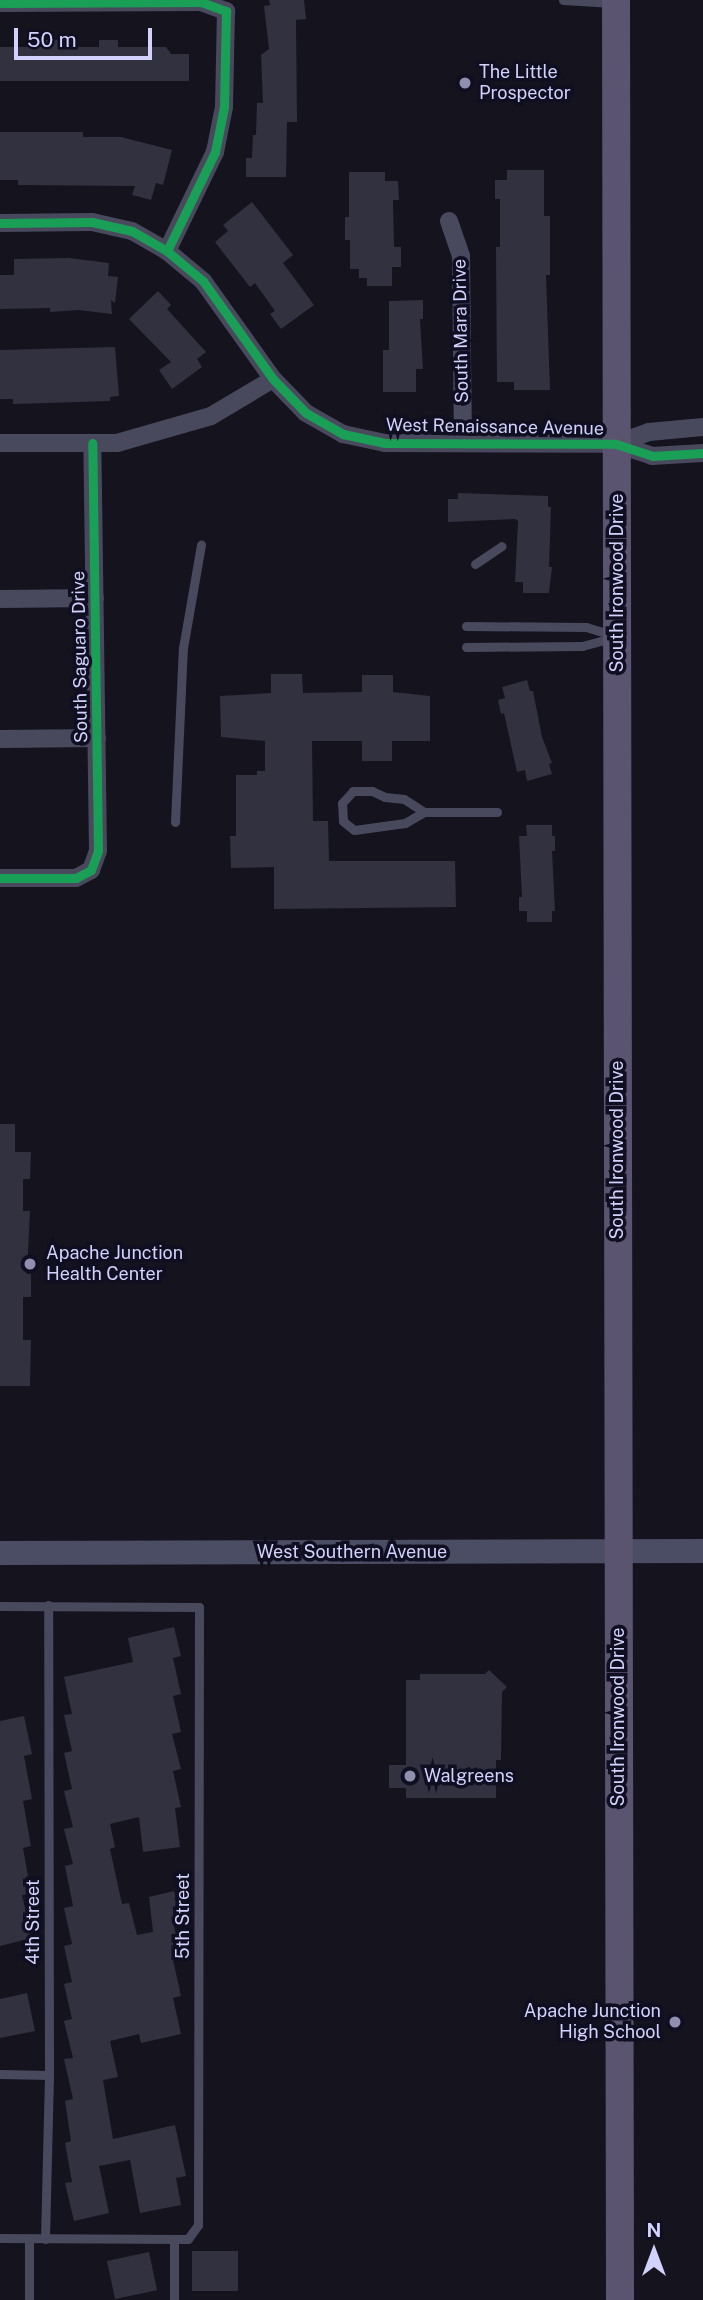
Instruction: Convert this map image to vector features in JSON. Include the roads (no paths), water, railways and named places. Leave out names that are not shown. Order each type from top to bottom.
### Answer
[{"type":"main road","name":"South Ironwood Drive","points":[[616,2],[620,2300]]},
{"type":"main road","name":"West Southern Avenue","points":[[0,1553],[703,1551]]},
{"type":"street","points":[[0,3],[201,2],[226,11],[224,107],[215,152],[167,251]]},
{"type":"street","name":"South Mara Drive","points":[[449,221],[461,256],[463,443]]},
{"type":"street","name":"West Renaissance Avenue","points":[[0,223],[92,222],[132,230],[167,251],[203,281],[273,379],[306,413],[343,434],[385,443],[616,444]]},
{"type":"street","points":[[0,443],[117,443],[211,416],[273,379]]},
{"type":"street","points":[[616,444],[649,432],[703,427]]},
{"type":"street","name":"South Saguaro Drive","points":[[0,878],[76,878],[91,870],[99,851],[92,443]]},
{"type":"street","points":[[616,444],[652,456],[703,453]]},
{"type":"street","points":[[0,598],[95,598]]},
{"type":"street","points":[[0,739],[97,738]]},
{"type":"lane","points":[[563,0],[616,2]]},
{"type":"lane","points":[[175,822],[183,648],[201,545]]},
{"type":"lane","points":[[475,565],[502,547]]},
{"type":"lane","points":[[466,626],[586,627],[617,636]]},
{"type":"lane","points":[[466,647],[582,646],[617,636]]},
{"type":"lane","points":[[424,812],[404,799],[386,797],[372,791],[353,791],[342,803],[343,821],[354,830],[405,823],[424,812],[497,812]]},
{"type":"lane","points":[[0,1606],[48,1605]]},
{"type":"lane","name":"5th Street","points":[[48,1605],[199,1607],[198,2225],[188,2239],[174,2239]]},
{"type":"lane","name":"4th Street","points":[[45,2239],[49,2075],[48,1605]]},
{"type":"lane","points":[[0,2074],[49,2075]]},
{"type":"lane","points":[[0,2238],[174,2239],[174,2300]]},
{"type":"lane","points":[[29,2239],[29,2300]]},
{"type":"place","name":"The Little Prospector","points":[[465,83]]},
{"type":"place","name":"Apache Junction Health Center","points":[[30,1264]]},
{"type":"place","name":"Walgreens","points":[[410,1776]]},
{"type":"place","name":"Apache Junction High School","points":[[675,2022]]}]
